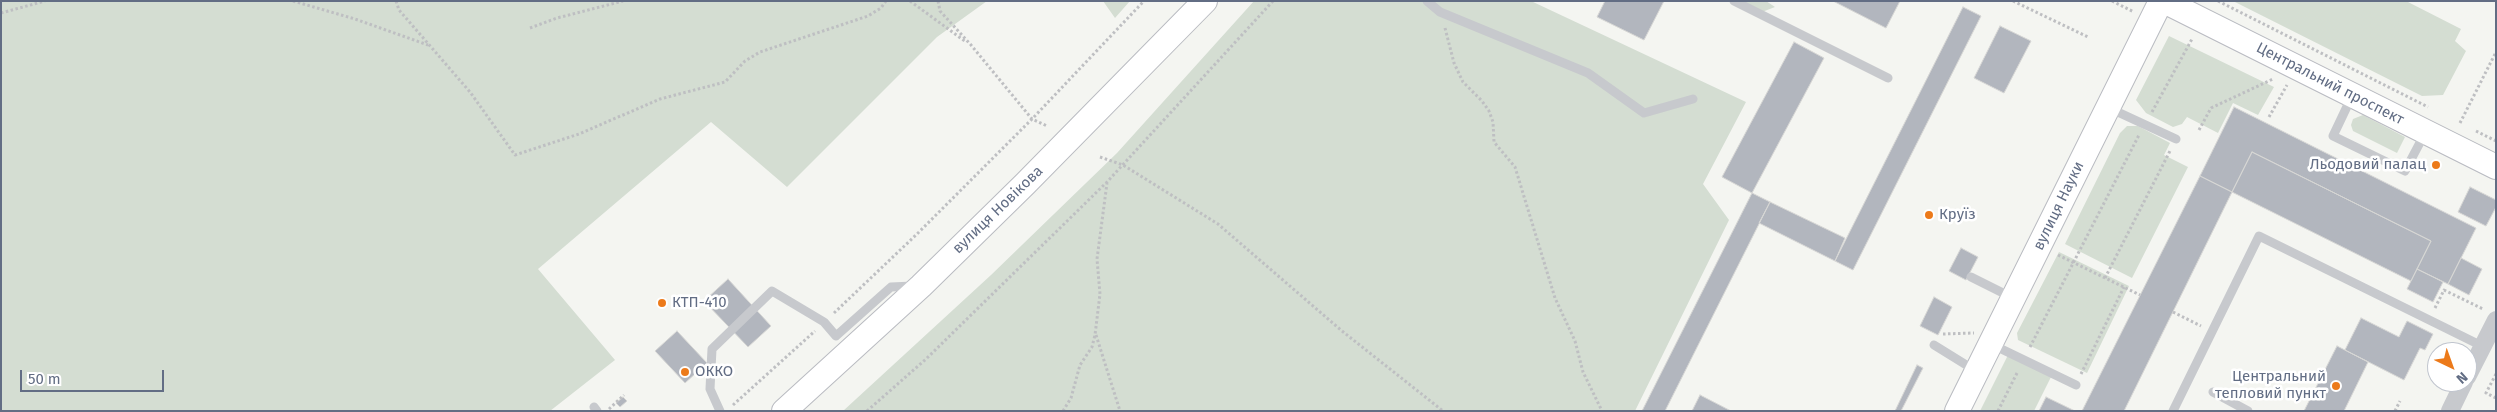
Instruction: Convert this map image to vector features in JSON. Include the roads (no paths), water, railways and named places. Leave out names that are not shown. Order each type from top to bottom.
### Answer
[{"type":"street","name":"вулиця Новікова","points":[[784,411],[843,344],[921,286],[1025,184],[1205,1]]},
{"type":"street","name":"Центральний проспект","points":[[2163,1],[2496,167]]},
{"type":"street","name":"вулиця Науки","points":[[1957,411],[2163,1]]},
{"type":"street","points":[[2477,356],[2491,315]]},
{"type":"street","points":[[2450,411],[2459,392]]},
{"type":"lane","points":[[1427,1],[1440,12],[1588,73],[1644,113],[1694,99]]},
{"type":"lane","points":[[1734,1],[1888,78]]},
{"type":"lane","points":[[2352,95],[2333,136],[2406,171],[2426,132]]},
{"type":"lane","points":[[2108,108],[2176,139]]},
{"type":"lane","points":[[2173,411],[2259,236],[2482,346]]},
{"type":"lane","points":[[1971,277],[2013,298]]},
{"type":"lane","points":[[720,411],[710,389],[712,350],[772,291],[824,322],[843,344]]},
{"type":"lane","points":[[1994,338],[2024,359],[2076,385]]},
{"type":"lane","points":[[1935,346],[1977,371]]},
{"type":"lane","points":[[2213,392],[2248,411]]},
{"type":"place","name":"Льодовий палац","points":[[2436,165]]},
{"type":"place","name":"Круїз","points":[[1929,215]]},
{"type":"place","name":"КТП-410","points":[[662,303]]},
{"type":"place","name":"ОККО","points":[[685,372]]},
{"type":"place","name":"Центральний тепловий пункт","points":[[2336,386]]}]
